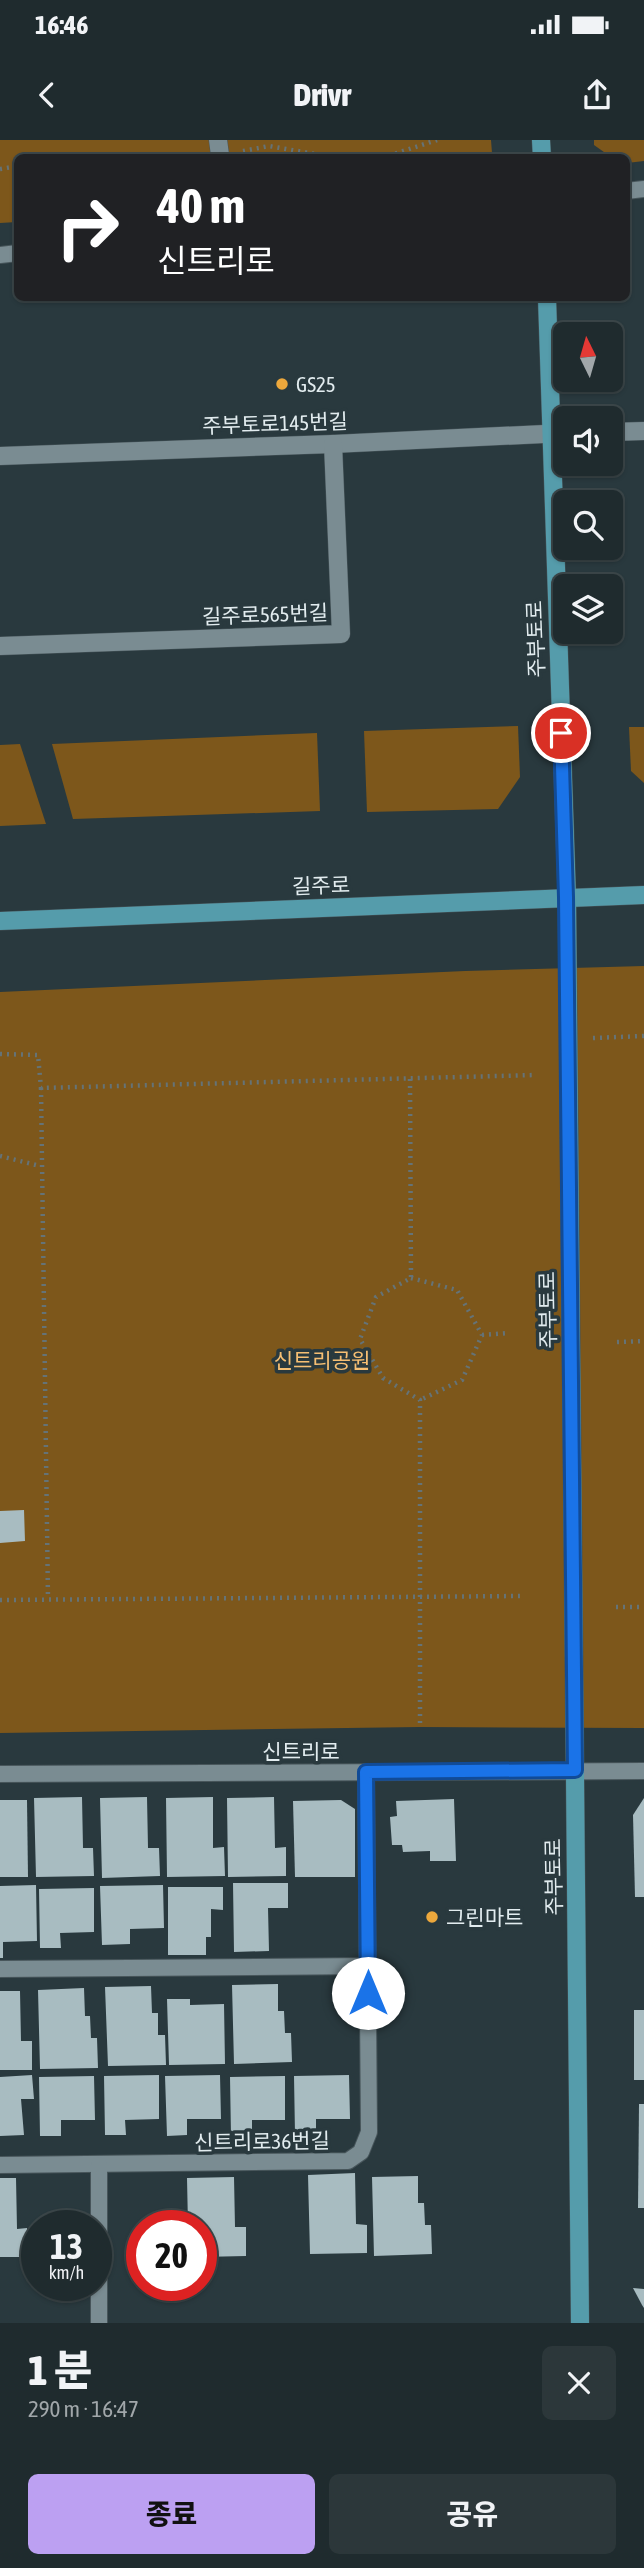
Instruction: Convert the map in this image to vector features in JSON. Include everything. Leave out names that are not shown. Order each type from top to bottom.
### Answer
[{"type":"main road","name":"주부토로","points":[[547,301],[556,406]]},
{"type":"main road","name":"주부토로","points":[[559,476],[566,897],[580,2323]]},
{"type":"main road","name":"길주로","points":[[0,921],[644,895]]},
{"type":"street","points":[[623,432],[644,431]]},
{"type":"street","name":"주부토로145번길","points":[[0,456],[553,433]]},
{"type":"street","name":"길주로565번길","points":[[0,646],[341,634],[333,444]]},
{"type":"lane","name":"신트리로","points":[[0,1774],[644,1771]]},
{"type":"lane","name":"신트리로36번길","points":[[0,2165],[348,2161],[361,2152],[369,2132],[366,1772]]},
{"type":"lane","points":[[0,1969],[368,1966]]},
{"type":"lane","points":[[99,2165],[99,2323]]},
{"type":"path","points":[[394,154],[437,140]]},
{"type":"path","points":[[219,148],[270,146],[315,154]]},
{"type":"path","points":[[567,1038],[644,1036]]},
{"type":"path","points":[[0,1054],[38,1055],[41,1088],[47,1600]]},
{"type":"path","points":[[41,1088],[536,1075]]},
{"type":"path","points":[[410,1079],[411,1278]]},
{"type":"path","points":[[0,1156],[41,1166]]},
{"type":"path","points":[[420,1400],[383,1378],[360,1339],[376,1297],[411,1278],[457,1290],[482,1335]]},
{"type":"path","points":[[482,1335],[509,1333]]},
{"type":"path","points":[[420,1400],[462,1380],[482,1335]]},
{"type":"path","points":[[617,1342],[644,1342]]},
{"type":"path","points":[[420,1400],[420,1727]]},
{"type":"path","points":[[0,1600],[521,1596]]},
{"type":"path","points":[[616,1607],[644,1606]]},
{"type":"green space","points":[[0,140],[491,140],[491,154],[14,154],[14,222],[0,223]]},
{"type":"green space","points":[[594,140],[644,140],[644,161],[630,163],[630,154],[607,154],[594,145]]},
{"type":"green space","points":[[518,726],[520,777],[498,809],[367,812],[364,731]]},
{"type":"green space","points":[[629,727],[644,727],[644,783],[631,771]]},
{"type":"green space","points":[[317,733],[320,811],[73,819],[52,744]]},
{"type":"green space","points":[[20,744],[46,824],[0,826],[0,745]]},
{"type":"green space","name":"신트리공원","points":[[644,966],[644,1728],[420,1727],[0,1733],[0,992],[465,971]]},
{"type":"building","points":[[24,1510],[25,1541],[0,1543],[0,1511]]},
{"type":"building","points":[[82,1797],[83,1848],[93,1848],[94,1876],[36,1877],[34,1798]]},
{"type":"building","points":[[147,1797],[148,1848],[159,1848],[160,1876],[102,1878],[100,1798]]},
{"type":"building","points":[[213,1797],[213,1848],[224,1847],[225,1876],[167,1877],[166,1798]]},
{"type":"building","points":[[274,1797],[275,1848],[286,1847],[286,1876],[228,1877],[227,1798]]},
{"type":"building","points":[[644,1798],[644,1897],[635,1897],[633,1815]]},
{"type":"building","points":[[454,1799],[456,1861],[430,1861],[430,1851],[403,1852],[402,1845],[392,1845],[390,1817],[397,1816],[396,1801]]},
{"type":"building","points":[[0,1800],[27,1800],[28,1877],[0,1877]]},
{"type":"building","points":[[341,1800],[355,1809],[355,1877],[295,1877],[293,1801]]},
{"type":"building","points":[[233,1883],[288,1883],[288,1908],[268,1908],[269,1951],[234,1952]]},
{"type":"building","points":[[36,1885],[37,1941],[3,1942],[3,1958],[0,1958],[0,1886]]},
{"type":"building","points":[[163,1885],[164,1928],[130,1929],[130,1944],[102,1945],[100,1886]]},
{"type":"building","points":[[168,1887],[223,1887],[223,1910],[211,1909],[211,1937],[206,1937],[206,1955],[168,1955]]},
{"type":"building","points":[[94,1888],[94,1932],[60,1933],[61,1948],[40,1948],[39,1889]]},
{"type":"building","points":[[278,1984],[278,2011],[284,2011],[285,2033],[291,2033],[292,2062],[234,2064],[232,1985]]},
{"type":"building","points":[[151,1986],[152,2013],[158,2013],[158,2035],[165,2035],[166,2065],[108,2066],[105,1987]]},
{"type":"building","points":[[84,1988],[85,2016],[90,2016],[91,2038],[97,2038],[98,2068],[40,2069],[38,1990]]},
{"type":"building","points":[[0,1991],[20,1991],[21,2041],[32,2041],[32,2070],[0,2070]]},
{"type":"building","points":[[167,1999],[190,1999],[190,2005],[224,2004],[225,2064],[169,2065]]},
{"type":"building","points":[[634,2010],[644,2010],[644,2080],[634,2080]]},
{"type":"building","points":[[32,2075],[34,2099],[21,2099],[24,2135],[0,2136],[0,2077]]},
{"type":"building","points":[[159,2075],[159,2119],[125,2120],[126,2135],[105,2135],[104,2076]]},
{"type":"building","points":[[220,2075],[221,2119],[187,2119],[187,2135],[167,2136],[165,2076]]},
{"type":"building","points":[[349,2075],[350,2119],[316,2119],[316,2135],[295,2135],[294,2076]]},
{"type":"building","points":[[94,2076],[95,2120],[61,2120],[61,2136],[40,2136],[39,2077]]},
{"type":"building","points":[[285,2076],[285,2120],[252,2120],[252,2136],[231,2137],[230,2077]]},
{"type":"building","points":[[639,2104],[644,2104],[644,2208],[638,2208]]},
{"type":"building","points":[[355,2173],[356,2224],[367,2225],[367,2253],[310,2254],[308,2175]]},
{"type":"building","points":[[418,2176],[418,2203],[424,2203],[425,2225],[431,2225],[432,2254],[374,2256],[372,2177]]},
{"type":"building","points":[[234,2177],[235,2227],[246,2227],[246,2256],[217,2257],[217,2210],[188,2210],[187,2178]]},
{"type":"building","points":[[0,2178],[16,2178],[17,2229],[21,2229],[21,2257],[0,2257]]},
{"type":"building","points":[[633,2288],[644,2289],[644,2308],[642,2305]]},
{"type":"place","name":"GS25","points":[[282,384]]},
{"type":"place","name":"그린마트","points":[[432,1917]]},
{"type":"route","points":[[368,1993],[366,1772],[575,1770],[566,897],[561,733]]}]
